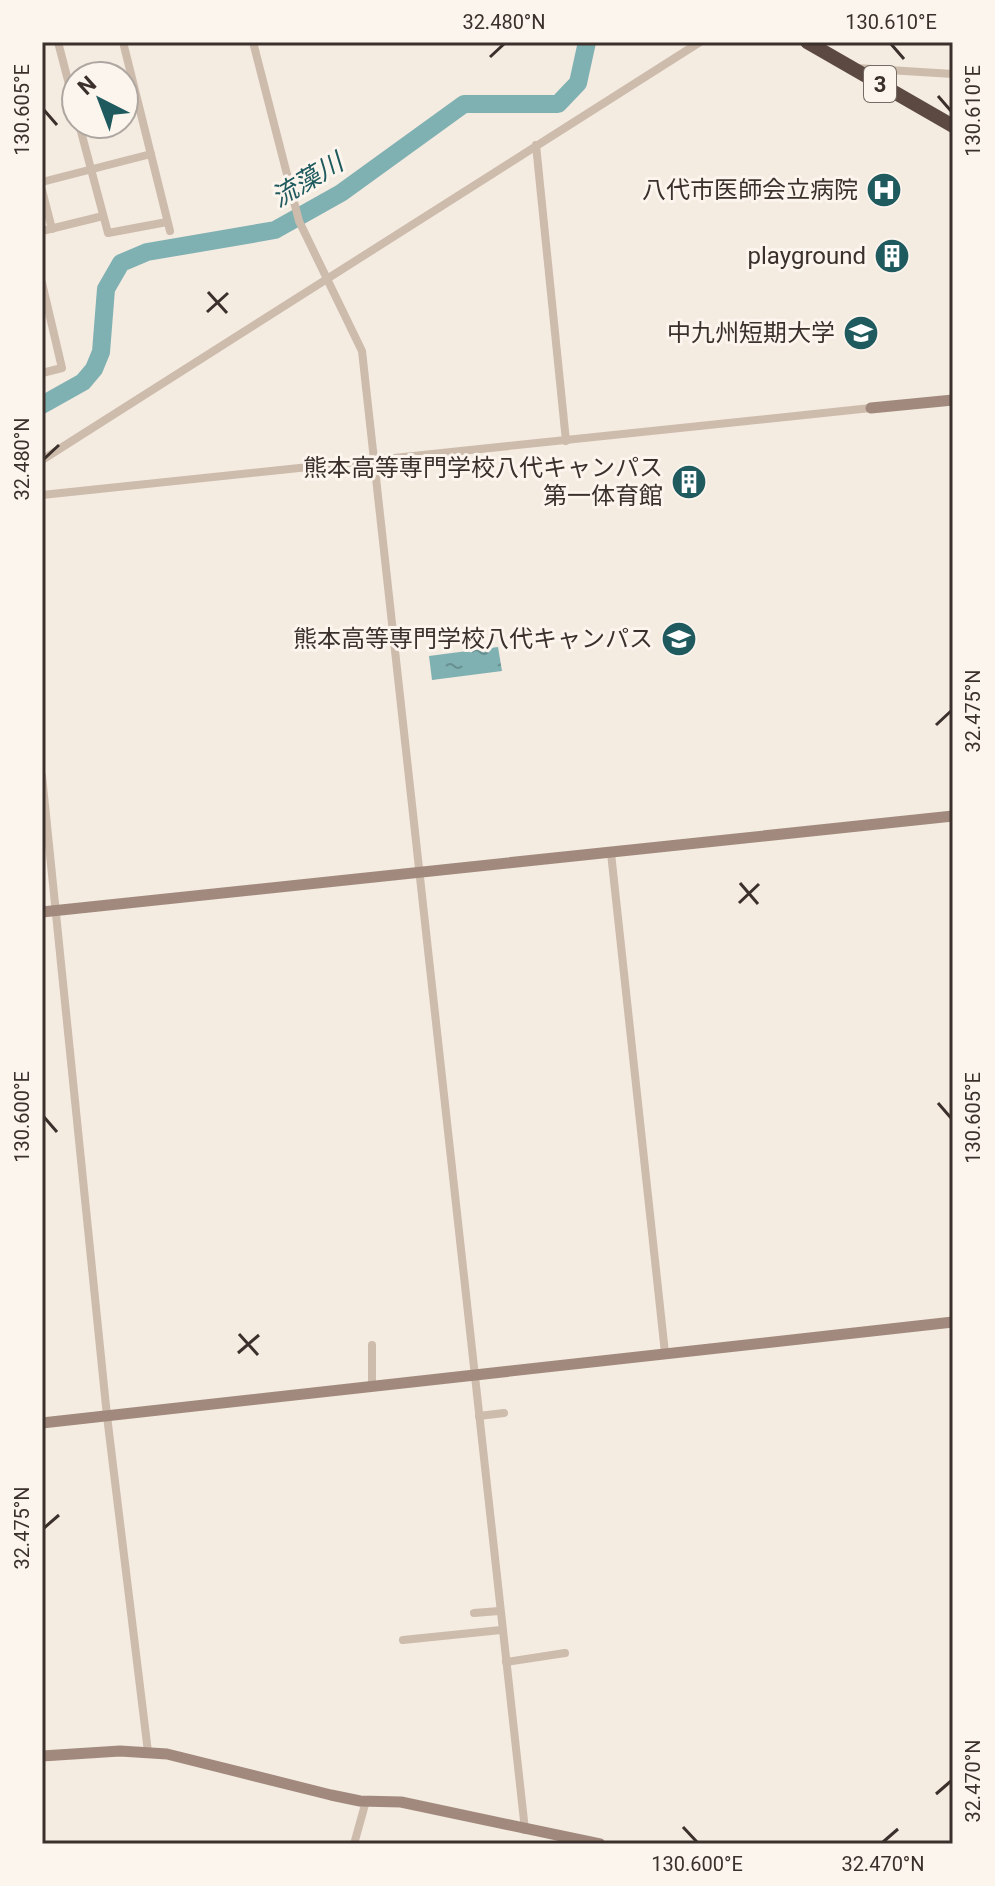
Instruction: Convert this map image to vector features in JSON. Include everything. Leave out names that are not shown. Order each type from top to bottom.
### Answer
[{"type":"highway","name":"3","points":[[807,42],[953,126]]},
{"type":"street","points":[[83,140],[108,233],[169,227],[123,42]]},
{"type":"street","points":[[253,42],[292,197],[311,248],[362,351],[525,1830]]},
{"type":"street","points":[[42,460],[700,42]]},
{"type":"street","points":[[852,68],[953,74]]},
{"type":"street","points":[[536,145],[566,441]]},
{"type":"street","points":[[42,182],[151,154]]},
{"type":"street","points":[[42,190],[47,230],[103,216]]},
{"type":"street","points":[[42,283],[44,303],[62,368],[42,373]]},
{"type":"street","points":[[42,341],[55,337]]},
{"type":"street","points":[[42,495],[953,400]]},
{"type":"street","points":[[42,776],[107,1416],[148,1752]]},
{"type":"street","points":[[42,912],[953,816]]},
{"type":"street","points":[[611,853],[665,1353]]},
{"type":"street","points":[[42,1423],[953,1322]]},
{"type":"street","points":[[372,1345],[372,1386]]},
{"type":"street","points":[[479,1416],[504,1413]]},
{"type":"street","points":[[474,1613],[499,1611]]},
{"type":"street","points":[[403,1640],[501,1630]]},
{"type":"street","points":[[506,1662],[565,1653]]},
{"type":"street","points":[[42,1756],[148,1752],[366,1801],[401,1802],[600,1844]]},
{"type":"street","points":[[354,1844],[366,1801]]},
{"type":"water","points":[[498,647],[502,671],[432,680],[429,656]]},
{"type":"waterway","name":"流藻川","points":[[42,405],[83,382],[94,369],[101,352],[106,289],[121,263],[147,252],[275,230],[341,193],[464,104],[558,104],[578,83],[587,42]]},
{"type":"place","name":"八代市医師会立病院","points":[[884,190]]},
{"type":"place","name":"playground","points":[[892,256]]},
{"type":"place","name":"中九州短期大学","points":[[861,333]]},
{"type":"place","name":"熊本高等専門学校八代キャンパス 第一体育館","points":[[689,482]]},
{"type":"place","name":"熊本高等専門学校八代キャンパス","points":[[679,639]]}]
